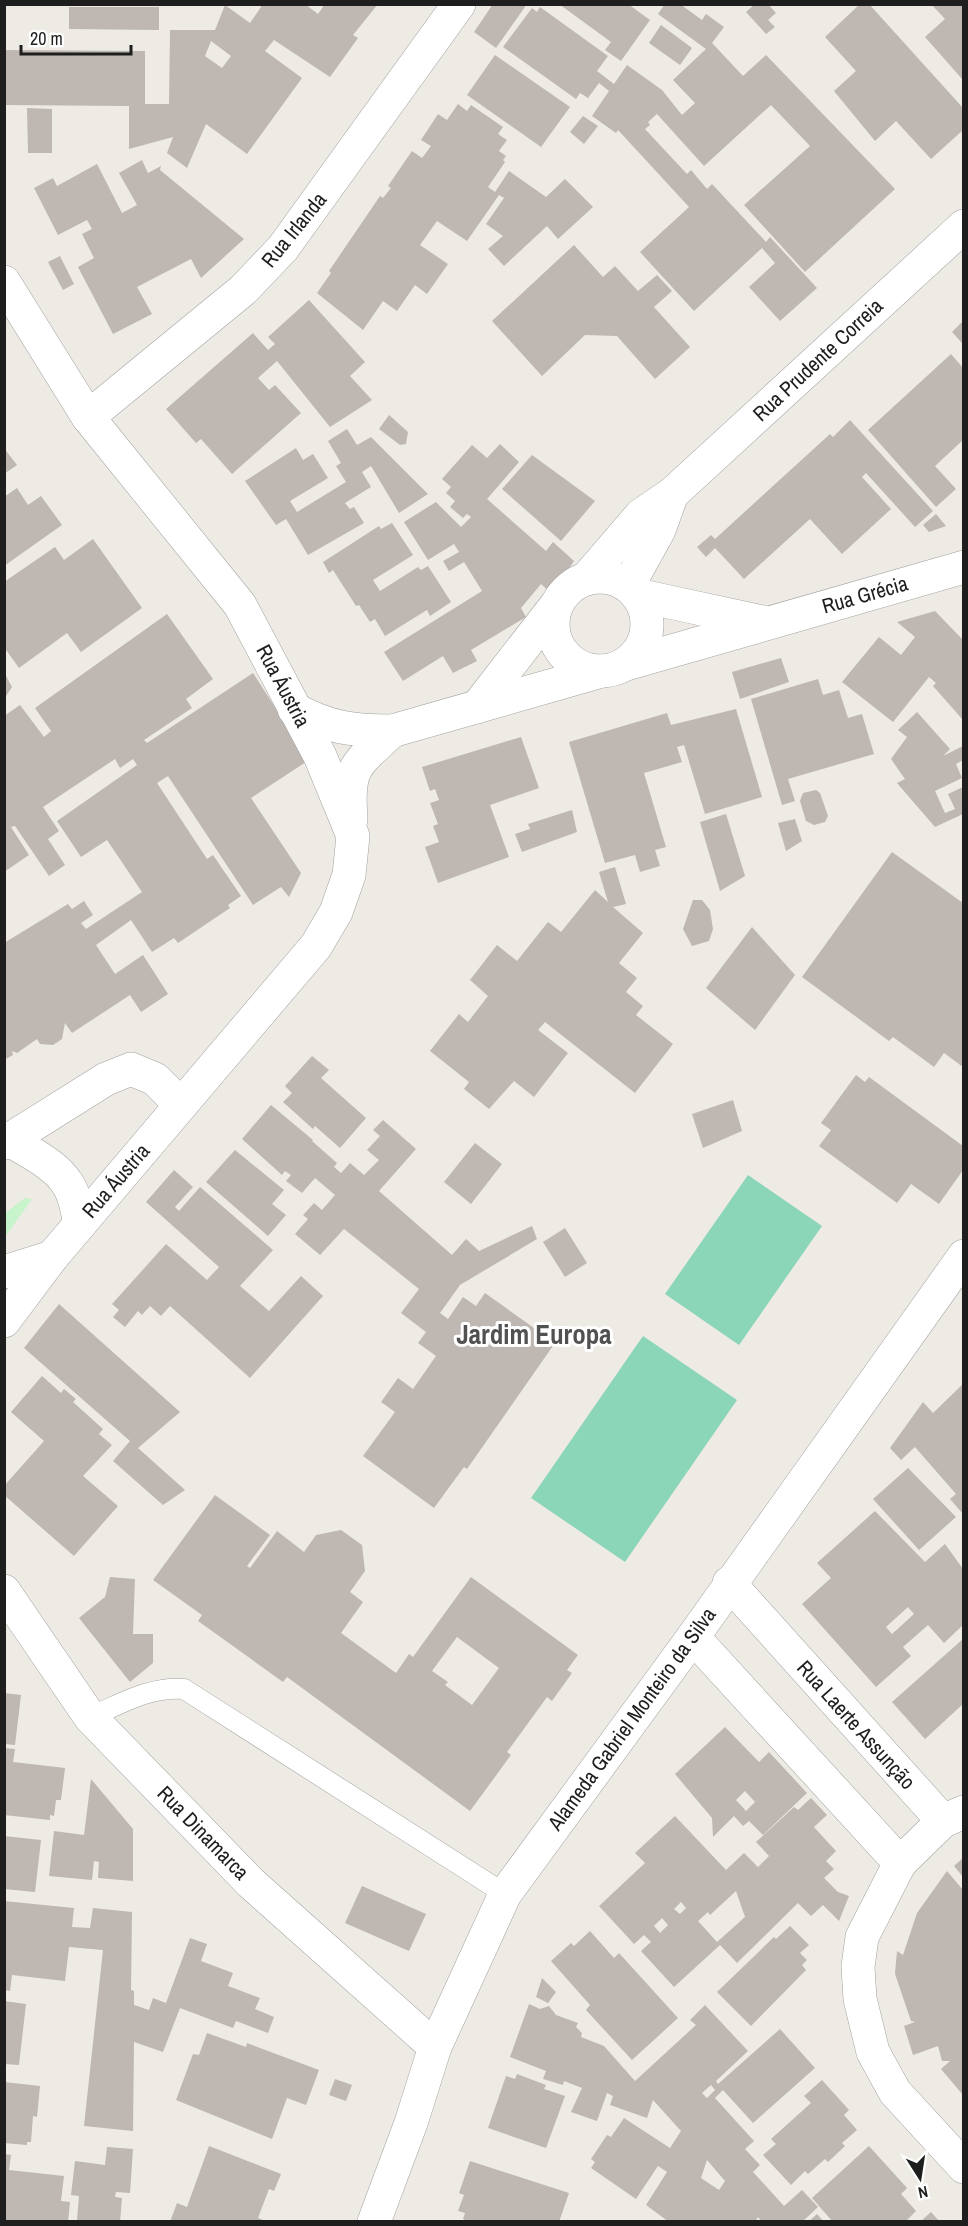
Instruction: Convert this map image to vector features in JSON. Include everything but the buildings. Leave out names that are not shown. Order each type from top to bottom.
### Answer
[{"type":"street","name":"Rua Irlanda","points":[[87,417],[243,290],[283,248],[459,4]]},
{"type":"street","name":"Rua Prudente Correia","points":[[586,579],[641,515],[672,494],[963,226]]},
{"type":"street","name":"Rua Áustria","points":[[4,282],[87,417],[240,605],[320,756],[352,836],[349,875],[336,912],[316,946],[52,1257],[4,1321]]},
{"type":"street","name":"Rua Prudente Correia","points":[[632,591],[672,494]]},
{"type":"street","name":"Rua Grécia","points":[[294,709],[337,728],[356,731],[392,731],[963,567]]},
{"type":"street","points":[[477,706],[564,593],[586,579],[601,577],[615,579],[632,591],[645,610],[647,626],[643,641],[635,654],[612,668],[586,669],[571,661],[561,650],[554,635],[553,620],[557,604]]},
{"type":"street","name":"Rua Grécia","points":[[632,591],[767,623]]},
{"type":"street","name":"Rua Grécia","points":[[352,836],[349,794],[352,771],[392,731]]},
{"type":"street","points":[[80,1224],[75,1199],[67,1182],[7,1142],[106,1079],[131,1069],[155,1079],[181,1105]]},
{"type":"street","name":"Alameda Gabriel Monteiro da Silva","points":[[374,2222],[411,2123],[435,2047],[505,1894],[693,1637],[729,1583],[963,1256]]},
{"type":"street","points":[[4,1272],[52,1257]]},
{"type":"street","name":"Rua Laerte Assunção","points":[[729,1583],[953,1817],[900,1863],[862,1937],[858,1966],[860,2000],[873,2052],[896,2092],[963,2167]]},
{"type":"street","name":"Rua Dinamarca","points":[[4,1591],[90,1717],[251,1882],[435,2047]]},
{"type":"street","points":[[693,1637],[900,1863]]},
{"type":"lane","points":[[90,1717],[149,1691],[166,1688],[184,1689],[505,1894]]},
{"type":"green space","points":[[748,1175],[822,1226],[739,1345],[665,1294]]},
{"type":"green space","points":[[25,1198],[32,1199],[5,1237],[5,1213]]},
{"type":"green space","points":[[643,1336],[737,1400],[625,1562],[531,1498]]},
{"type":"district","name":"Jardim Europa","points":[[534,1335]]}]
